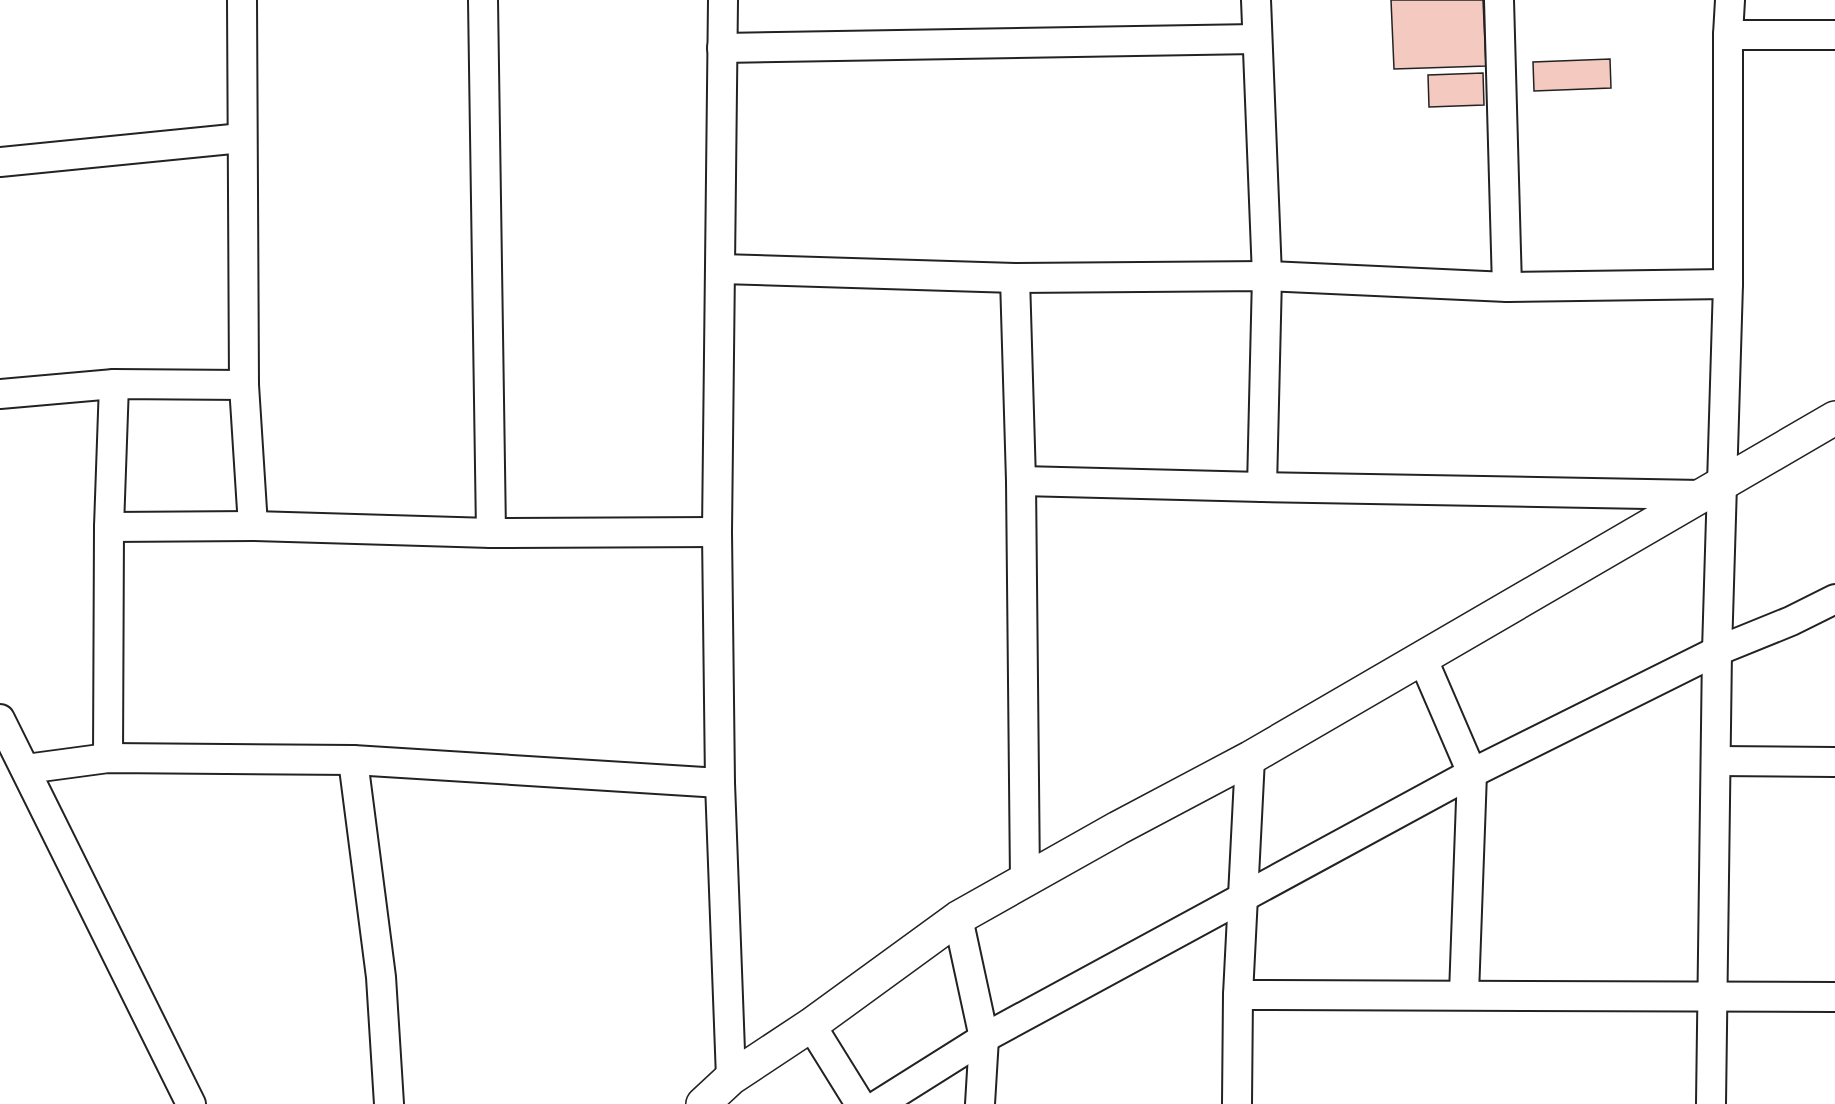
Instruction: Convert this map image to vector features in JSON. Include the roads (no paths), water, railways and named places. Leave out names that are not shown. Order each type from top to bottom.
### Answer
[{"type":"main road","points":[[704,1104],[731,1078],[811,1025],[958,918],[1118,828],[1250,758],[1835,418]]},
{"type":"street","points":[[242,0],[244,385],[253,526]]},
{"type":"street","points":[[483,0],[491,533]]},
{"type":"street","points":[[723,0],[717,532],[720,783],[731,1078]]},
{"type":"street","points":[[1256,0],[1267,276],[1262,487]]},
{"type":"street","points":[[1499,0],[1507,287]]},
{"type":"street","points":[[1711,1104],[1717,651],[1712,489],[1728,284],[1730,0]]},
{"type":"street","points":[[1728,35],[1835,35]]},
{"type":"street","points":[[722,48],[1256,39]]},
{"type":"street","points":[[0,162],[242,138]]},
{"type":"street","points":[[721,269],[1015,278],[1267,276],[1507,287],[1728,284]]},
{"type":"street","points":[[1015,278],[1021,481],[1025,880]]},
{"type":"street","points":[[0,394],[114,384],[244,385]]},
{"type":"street","points":[[108,758],[109,527],[114,384]]},
{"type":"street","points":[[1021,481],[1262,487],[1712,489]]},
{"type":"street","points":[[109,527],[253,526],[491,533],[717,532]]},
{"type":"street","points":[[879,1104],[984,1038],[1472,773],[1717,651],[1791,621],[1835,599]]},
{"type":"street","points":[[1422,657],[1472,773],[1464,994]]},
{"type":"street","points":[[0,719],[191,1104]]},
{"type":"street","points":[[26,769],[108,758],[353,760],[720,783]]},
{"type":"street","points":[[1237,1104],[1238,995],[1250,758]]},
{"type":"street","points":[[353,760],[381,977],[389,1104]]},
{"type":"street","points":[[1716,760],[1835,762]]},
{"type":"street","points":[[958,918],[984,1038],[980,1104]]},
{"type":"street","points":[[1238,995],[1835,997]]},
{"type":"street","points":[[811,1025],[860,1104]]}]
